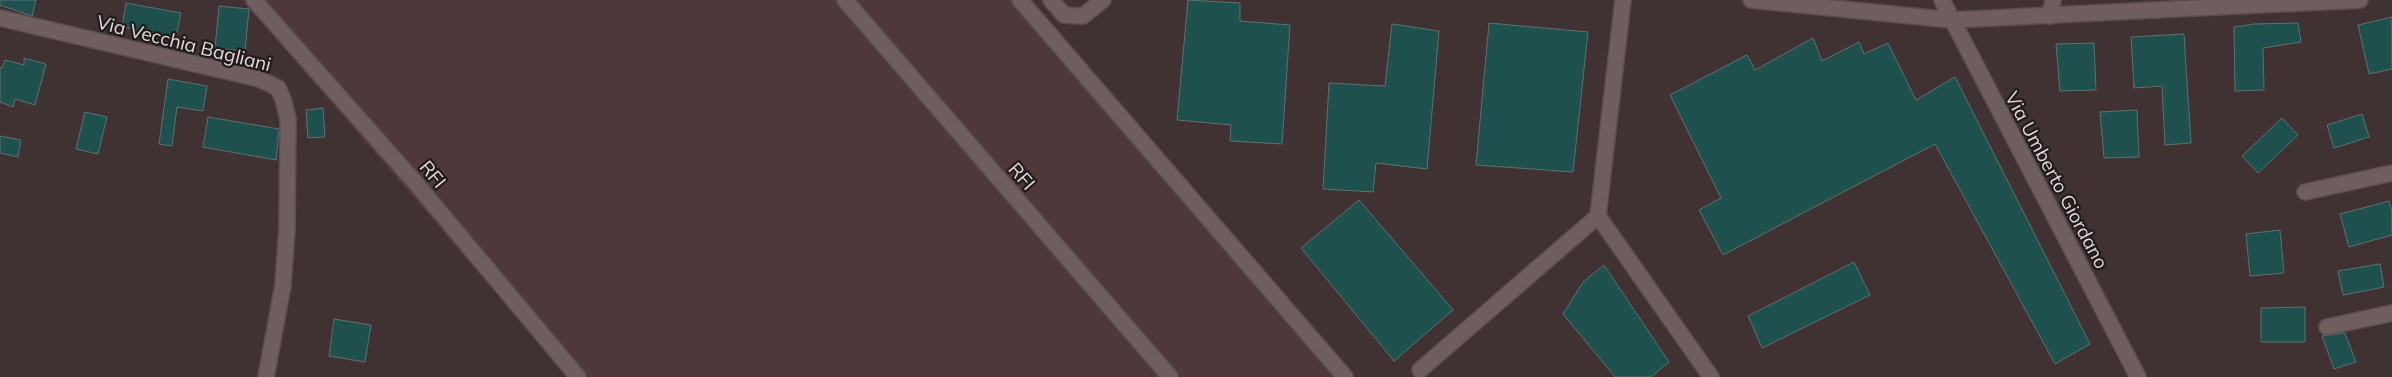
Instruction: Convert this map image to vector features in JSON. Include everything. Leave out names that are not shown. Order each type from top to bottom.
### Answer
[{"type":"street","name":"RFI","points":[[254,0],[413,180],[578,377]]},
{"type":"street","name":"RFI","points":[[845,0],[1170,377]]},
{"type":"street","points":[[1020,0],[1345,377]]},
{"type":"street","points":[[1051,0],[1064,16],[1083,16],[1103,0]]},
{"type":"street","points":[[1623,0],[1598,216],[1711,377]]},
{"type":"street","points":[[1751,0],[1952,20],[2360,0]]},
{"type":"street","name":"Via Umberto Giordano","points":[[1942,0],[2138,377]]},
{"type":"street","points":[[2050,16],[2053,0]]},
{"type":"street","name":"Via Vecchia Bagliani","points":[[0,18],[259,79],[278,88],[288,119],[287,230],[283,285],[266,377]]},
{"type":"street","points":[[2305,192],[2392,174]]},
{"type":"street","points":[[1420,370],[1598,216]]},
{"type":"street","points":[[2327,326],[2392,313]]},
{"type":"shaded area","points":[[242,0],[1028,0],[1352,377],[569,377]]},
{"type":"building","points":[[0,0],[36,0],[32,16],[0,5]]},
{"type":"building","points":[[1188,0],[1240,3],[1240,21],[1290,25],[1282,144],[1230,141],[1231,125],[1177,120]]},
{"type":"building","points":[[126,3],[181,13],[176,37],[122,27]]},
{"type":"building","points":[[219,6],[249,9],[245,51],[215,48]]},
{"type":"building","points":[[2392,17],[2392,69],[2369,74],[2358,25]]},
{"type":"building","points":[[1489,23],[1588,32],[1573,172],[1476,165]]},
{"type":"building","points":[[2298,23],[2301,42],[2263,48],[2264,90],[2235,91],[2234,27],[2254,24]]},
{"type":"building","points":[[1392,24],[1439,31],[1427,169],[1376,163],[1373,192],[1323,189],[1329,83],[1385,86]]},
{"type":"building","points":[[2184,34],[2191,143],[2165,145],[2162,86],[2134,88],[2131,37]]},
{"type":"building","points":[[1813,38],[1822,61],[1859,42],[1864,54],[1888,43],[1916,100],[1955,77],[2090,344],[2055,364],[1935,144],[1723,255],[1699,210],[1721,198],[1670,95],[1747,55],[1755,70]]},
{"type":"building","points":[[2094,43],[2096,90],[2060,91],[2056,44]]},
{"type":"building","points":[[24,58],[46,64],[35,105],[15,99],[13,107],[0,102],[0,67],[2,68],[5,60],[24,65]]},
{"type":"building","points":[[168,79],[207,86],[203,111],[177,107],[172,146],[159,144]]},
{"type":"building","points":[[323,108],[325,137],[308,138],[306,110]]},
{"type":"building","points":[[2137,110],[2139,157],[2104,158],[2100,112]]},
{"type":"building","points":[[85,112],[107,117],[98,154],[76,149]]},
{"type":"building","points":[[2362,114],[2369,137],[2334,148],[2327,125]]},
{"type":"building","points":[[208,117],[279,129],[276,160],[203,147]]},
{"type":"building","points":[[2282,118],[2298,135],[2258,173],[2242,156]]},
{"type":"building","points":[[0,136],[21,140],[18,157],[0,153]]},
{"type":"building","points":[[1359,200],[1453,310],[1394,361],[1301,248]]},
{"type":"building","points":[[2389,201],[2392,212],[2392,235],[2349,247],[2340,214]]},
{"type":"building","points":[[2280,230],[2284,273],[2250,276],[2246,234]]},
{"type":"building","points":[[1854,262],[1870,295],[1762,348],[1748,316]]},
{"type":"building","points":[[2380,264],[2384,287],[2343,295],[2338,271]]},
{"type":"building","points":[[1604,265],[1669,362],[1651,377],[1615,377],[1563,314],[1583,282]]},
{"type":"building","points":[[2305,307],[2305,342],[2261,342],[2261,308]]},
{"type":"building","points":[[334,319],[371,325],[365,362],[329,356]]},
{"type":"building","points":[[2345,333],[2356,362],[2334,369],[2322,336]]}]
